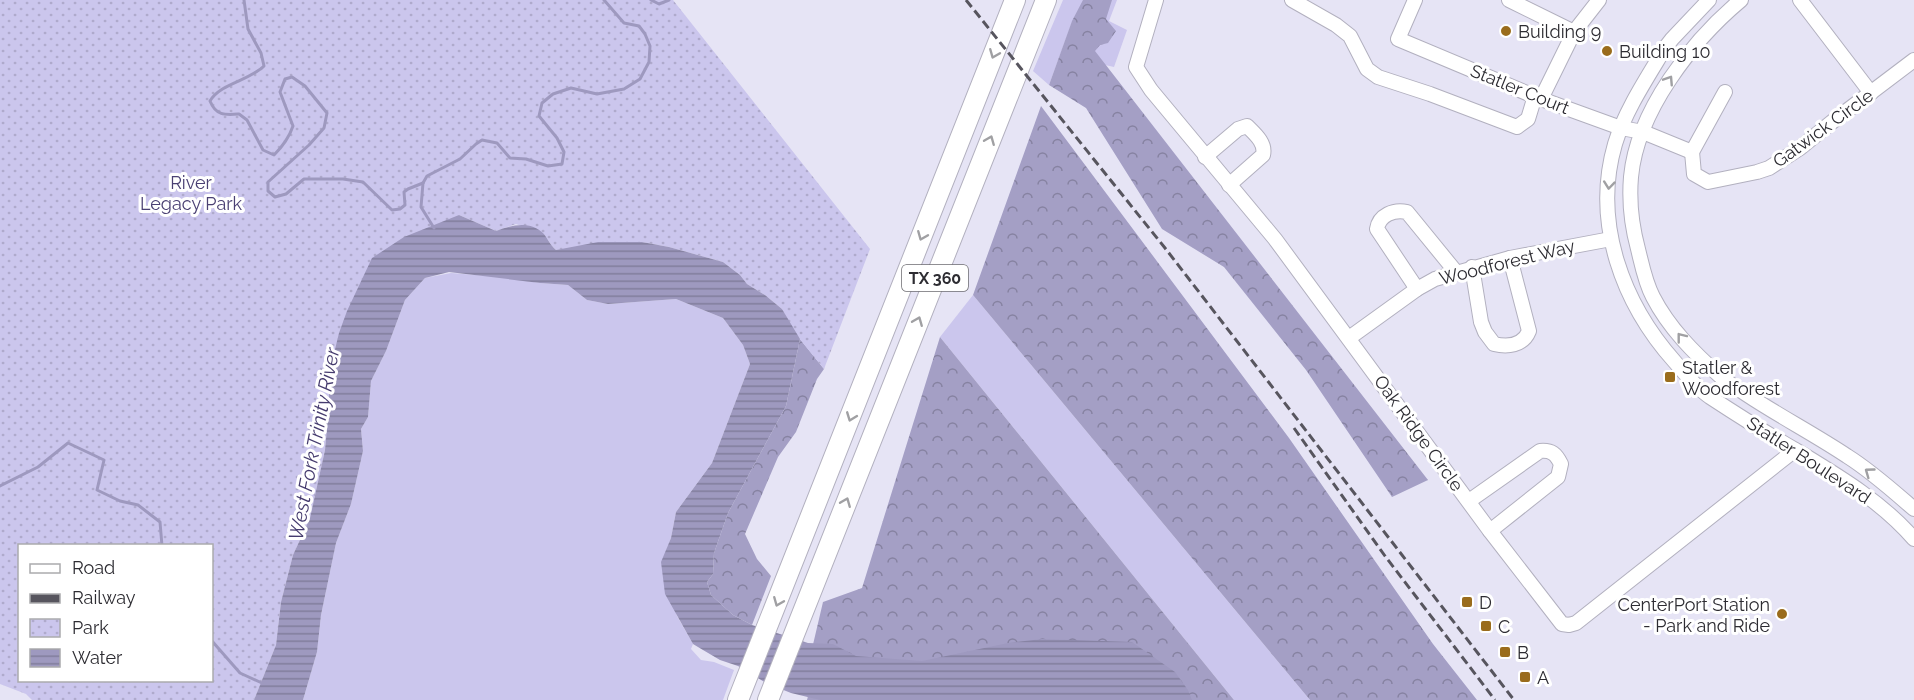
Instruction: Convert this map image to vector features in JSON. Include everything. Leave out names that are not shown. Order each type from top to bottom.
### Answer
[{"type":"highway","name":"TX 360","points":[[738,700],[1015,0]]},
{"type":"highway","name":"TX 360","points":[[768,700],[1046,0]]},
{"type":"street","name":"Oak Ridge Circle","points":[[1156,0],[1136,67],[1151,90],[1205,157],[1275,239],[1490,531],[1562,624],[1569,626],[1576,623],[1795,450]]},
{"type":"street","points":[[1292,0],[1336,24],[1350,36],[1367,69],[1378,77],[1517,127],[1528,119],[1574,32],[1599,0]]},
{"type":"street","name":"Statler Court","points":[[1415,0],[1398,39],[1538,98],[1621,128],[1643,132]]},
{"type":"street","points":[[1509,0],[1574,32]]},
{"type":"street","name":"Statler Boulevard","points":[[1709,0],[1665,48],[1621,128],[1615,145],[1607,204],[1611,239],[1626,290],[1656,341],[1708,395],[1863,493],[1902,525],[1914,539]]},
{"type":"street","name":"Statler Boulevard","points":[[1741,0],[1688,54],[1669,79],[1643,132],[1635,155],[1631,195],[1635,236],[1644,274],[1662,313],[1688,347],[1722,378],[1846,455],[1914,509]]},
{"type":"street","points":[[1800,0],[1871,93]]},
{"type":"street","name":"Gatwick Circle","points":[[1692,152],[1694,174],[1708,182],[1757,172],[1785,159],[1914,60]]},
{"type":"street","points":[[1643,132],[1692,152],[1725,92]]},
{"type":"street","points":[[1205,157],[1238,129],[1247,126],[1257,136],[1264,145],[1263,155],[1229,185]]},
{"type":"street","points":[[1417,289],[1377,229],[1383,218],[1391,213],[1401,210],[1407,212],[1456,272]]},
{"type":"street","name":"Woodforest Way","points":[[1349,338],[1417,289],[1435,279],[1510,258],[1611,239]]},
{"type":"street","points":[[1472,267],[1485,332],[1494,344],[1505,347],[1523,339],[1529,331],[1510,258]]},
{"type":"street","points":[[1708,395],[1722,378]]},
{"type":"street","points":[[1469,501],[1540,451],[1550,450],[1554,453],[1561,464],[1558,477],[1490,531]]},
{"type":"street","points":[[1902,525],[1914,515]]},
{"type":"green space","name":"River Legacy Park","points":[[0,0],[673,0],[870,249],[824,369],[794,332],[782,309],[747,284],[740,275],[723,262],[642,242],[556,250],[544,234],[516,224],[496,231],[459,215],[329,374],[325,450],[310,518],[293,555],[281,602],[276,645],[254,700],[32,700],[26,694],[0,684]]},
{"type":"green space","points":[[1063,0],[1117,0],[1109,21],[1127,30],[1114,67],[1105,65],[1072,22],[1049,85],[1033,71]]},
{"type":"green space","points":[[1083,0],[1112,0],[1106,19],[1116,31],[1108,43],[1100,45],[1095,51],[1428,480],[1392,497],[1306,370],[1224,267],[1162,229],[1086,108],[1049,85],[1072,21]]},
{"type":"green space","points":[[1041,106],[1289,438],[1433,644],[1477,700],[1310,700],[973,295]]},
{"type":"green space","points":[[451,273],[568,285],[587,300],[608,304],[676,299],[723,318],[743,345],[750,364],[712,463],[676,512],[671,538],[662,562],[677,616],[693,644],[691,649],[701,660],[714,662],[734,670],[723,700],[303,700],[317,652],[321,615],[336,543],[351,504],[363,451],[361,429],[368,417],[371,381],[386,351],[405,300],[425,278]]},
{"type":"green space","points":[[973,295],[1310,700],[1234,700],[940,337]]},
{"type":"green space","points":[[940,337],[1234,700],[807,700],[810,689],[807,670],[823,602],[862,588]]},
{"type":"green space","points":[[800,339],[824,369],[817,379],[796,432],[778,457],[745,534],[757,559],[771,576],[752,625],[733,615],[711,595],[707,582],[713,574],[714,553],[728,513],[786,406]]},
{"type":"water","points":[[459,215],[496,231],[521,225],[533,227],[544,234],[556,250],[598,242],[642,242],[723,262],[740,275],[747,284],[782,309],[800,339],[786,406],[728,513],[714,553],[713,574],[707,582],[711,595],[733,615],[752,625],[808,643],[833,644],[856,656],[922,661],[1008,643],[1042,639],[1132,642],[1175,672],[1192,700],[820,700],[791,693],[766,683],[738,666],[720,660],[693,644],[665,594],[661,562],[671,538],[676,512],[712,463],[750,364],[743,345],[723,318],[676,299],[608,304],[587,300],[568,285],[449,272],[425,278],[405,300],[386,351],[371,381],[368,417],[361,429],[363,451],[351,504],[336,543],[321,615],[317,652],[303,700],[254,700],[276,645],[281,602],[293,555],[310,518],[325,450],[329,374],[347,311],[372,258],[404,237]]},
{"type":"waterway","points":[[244,0],[248,29],[261,53],[264,66],[221,90],[210,101],[212,106],[218,112],[229,115],[239,114],[247,120],[263,150],[274,155],[285,142],[293,126],[280,92],[285,79],[292,77],[305,86],[327,113],[324,128],[309,145],[268,182],[268,191],[275,197],[286,194],[304,179],[343,179],[363,182],[392,210],[400,209],[405,205],[404,192],[423,183]]},
{"type":"waterway","points":[[434,228],[421,207],[423,183],[427,176],[460,159],[482,140],[497,143],[510,158],[526,159],[548,166],[562,164],[564,152],[557,138],[539,116],[542,103],[553,94],[571,88],[597,94],[624,89],[640,79],[649,62],[650,46],[645,34],[639,26],[624,23],[604,0]]},
{"type":"waterway","points":[[651,0],[659,4],[669,0]]},
{"type":"waterway","points":[[0,486],[38,467],[68,443],[104,460],[97,490],[120,501],[138,505],[160,522],[162,544]]},
{"type":"waterway","points":[[213,642],[240,673],[262,683]]},
{"type":"railway","points":[[966,0],[1165,248],[1514,700]]},
{"type":"railway","points":[[1294,428],[1385,556],[1495,700]]},
{"type":"place","name":"Building 9","points":[[1506,31]]},
{"type":"place","name":"Building 10","points":[[1607,51]]},
{"type":"place","name":"Statler & Woodforest","points":[[1670,377]]},
{"type":"place","name":"D","points":[[1467,602]]},
{"type":"place","name":"CenterPort Station - Park and Ride","points":[[1782,614]]},
{"type":"place","name":"C","points":[[1486,626]]},
{"type":"place","name":"B","points":[[1505,652]]},
{"type":"place","name":"A","points":[[1525,677]]},
{"type":"water label","name":"West Fork Trinity River","points":[[314,444]]}]
